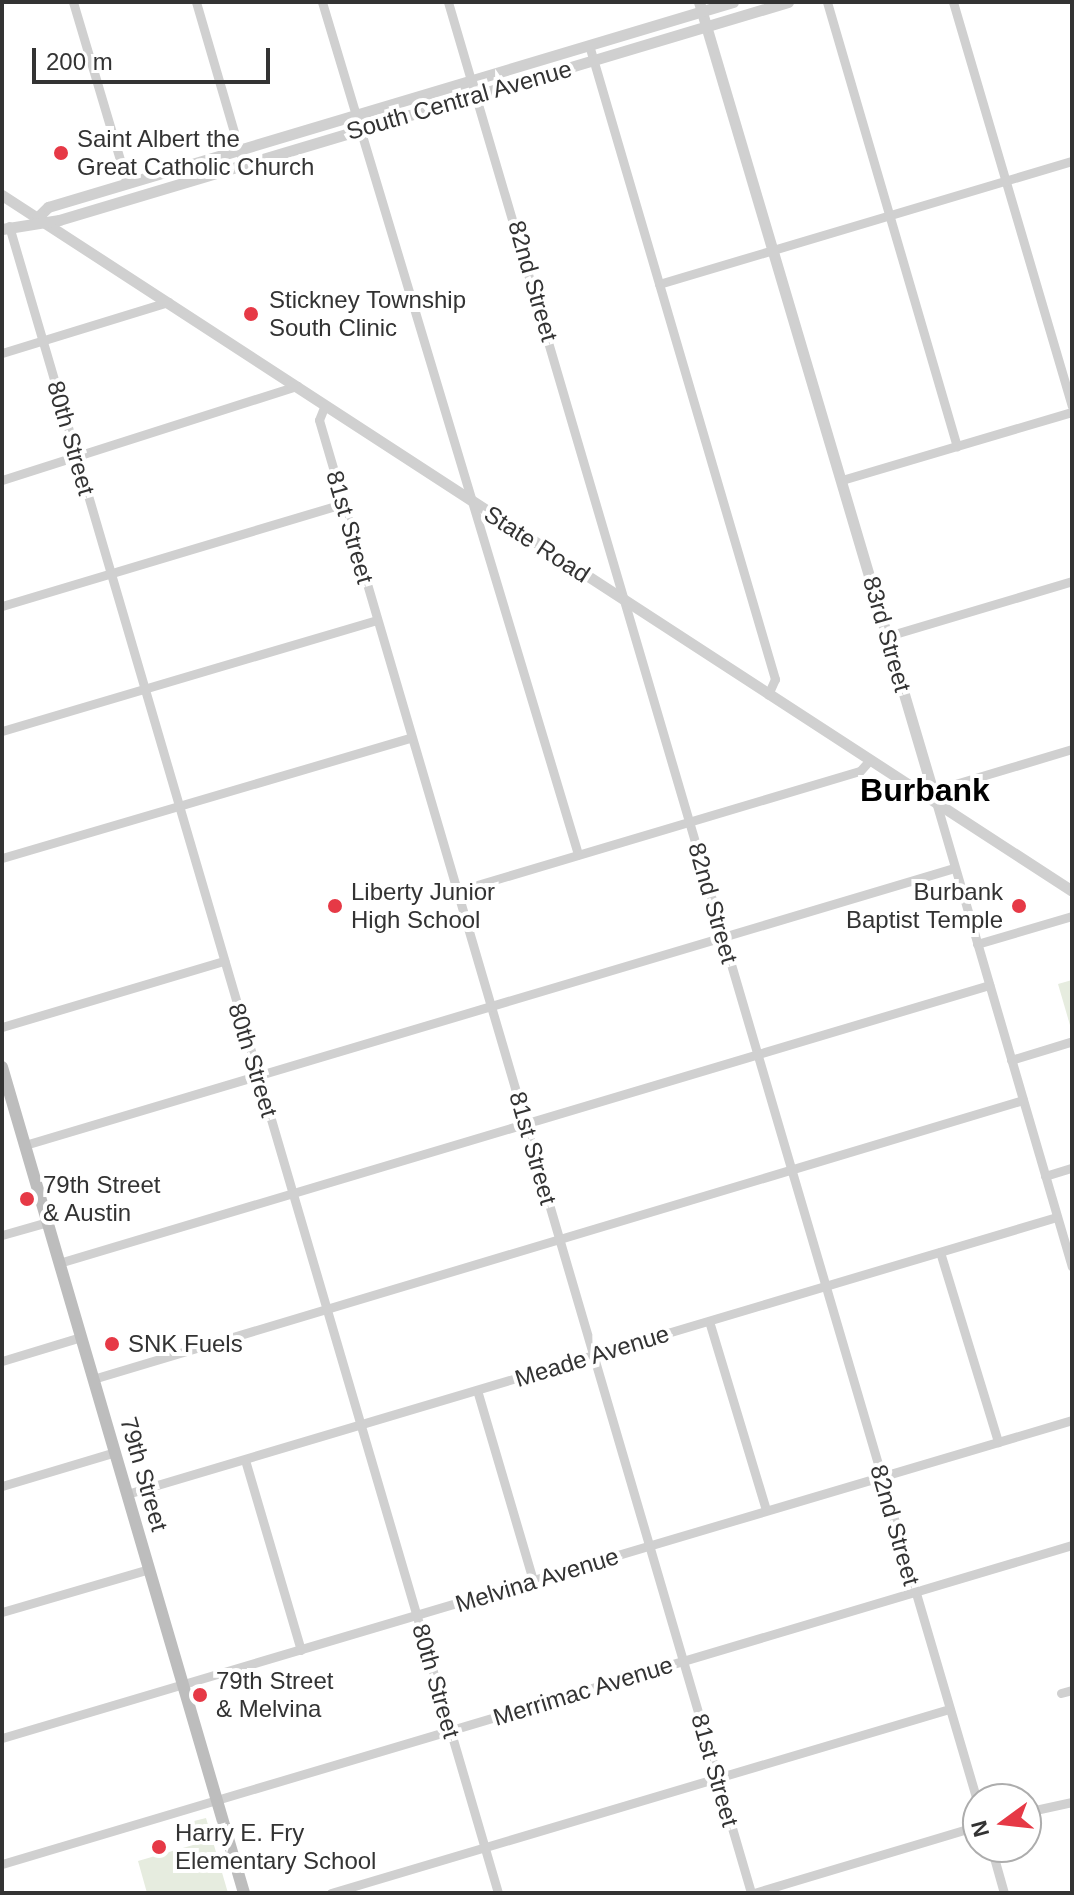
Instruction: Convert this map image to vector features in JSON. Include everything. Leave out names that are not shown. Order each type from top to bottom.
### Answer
[{"type":"main road","name":"79th Street","points":[[2,1067],[8,1107],[25,1145],[244,1893]]},
{"type":"street","points":[[73,2],[127,183]]},
{"type":"street","points":[[196,2],[243,163]]},
{"type":"street","points":[[322,2],[578,854]]},
{"type":"street","name":"82nd Street","points":[[448,2],[629,604],[723,938],[972,1783]]},
{"type":"street","name":"South Central Avenue","points":[[37,218],[48,207],[589,45],[701,6],[733,2]]},
{"type":"street","name":"South Central Avenue","points":[[6,228],[37,218],[59,220],[788,2]]},
{"type":"street","points":[[827,2],[957,446]]},
{"type":"street","points":[[953,2],[1072,406]]},
{"type":"street","name":"83rd Street","points":[[701,6],[1072,1267]]},
{"type":"street","points":[[589,45],[775,679],[768,695]]},
{"type":"street","points":[[659,284],[1072,161]]},
{"type":"street","name":"State Road","points":[[2,195],[1072,891]]},
{"type":"street","name":"80th Street","points":[[6,228],[43,340],[146,688],[498,1893]]},
{"type":"street","points":[[2,353],[168,302]]},
{"type":"street","points":[[2,480],[297,386]]},
{"type":"street","name":"81st Street","points":[[325,405],[319,420],[343,504],[752,1893]]},
{"type":"street","points":[[842,480],[1072,412]]},
{"type":"street","points":[[2,606],[343,504]]},
{"type":"street","points":[[888,636],[1072,581]]},
{"type":"street","points":[[2,731],[377,620]]},
{"type":"street","points":[[2,858],[412,737]]},
{"type":"street","points":[[936,802],[949,786],[1072,749]]},
{"type":"street","points":[[457,891],[860,771],[870,760]]},
{"type":"street","points":[[25,1145],[954,868]]},
{"type":"street","points":[[977,944],[1072,916]]},
{"type":"street","points":[[2,1027],[224,961]]},
{"type":"street","points":[[59,1263],[989,985]]},
{"type":"street","points":[[1011,1060],[1070,1042]]},
{"type":"street","points":[[93,1379],[1023,1100]]},
{"type":"street","points":[[1045,1176],[1072,1168]]},
{"type":"street","name":"Meade Avenue","points":[[127,1494],[1057,1217]]},
{"type":"street","points":[[2,1235],[48,1222]]},
{"type":"street","points":[[940,1252],[998,1442]]},
{"type":"street","points":[[709,1321],[766,1510]]},
{"type":"street","points":[[2,1361],[81,1337]]},
{"type":"street","points":[[477,1390],[533,1580]]},
{"type":"street","name":"Melvina Avenue","points":[[2,1738],[1072,1420]]},
{"type":"street","points":[[2,1486],[115,1452]]},
{"type":"street","points":[[245,1460],[301,1650]]},
{"type":"street","name":"Merrimac Avenue","points":[[2,1864],[1072,1545]]},
{"type":"street","points":[[2,1612],[149,1569]]},
{"type":"street","points":[[1061,1693],[1072,1690]]},
{"type":"street","points":[[331,1893],[949,1709]]},
{"type":"street","points":[[1042,1809],[1072,1802]]},
{"type":"street","points":[[752,1893],[962,1831]]},
{"type":"street","points":[[996,1863],[1004,1893]]},
{"type":"shaded area","points":[[1072,980],[1072,1032],[1058,984]]},
{"type":"shaded area","points":[[206,1818],[228,1893],[147,1893],[138,1861],[200,1843],[194,1821]]},
{"type":"place","name":"Saint Albert the Great Catholic Church","points":[[61,153]]},
{"type":"place","name":"Stickney Township South Clinic","points":[[251,314]]},
{"type":"place","name":"Liberty Junior High School","points":[[335,906]]},
{"type":"place","name":"Burbank Baptist Temple","points":[[1019,906]]},
{"type":"place","name":"79th Street & Austin","points":[[27,1199]]},
{"type":"place","name":"SNK Fuels","points":[[112,1344]]},
{"type":"place","name":"79th Street & Melvina","points":[[200,1695]]},
{"type":"place","name":"Harry E. Fry Elementary School","points":[[159,1847]]},
{"type":"district","name":"Burbank","points":[[925,790]]}]
